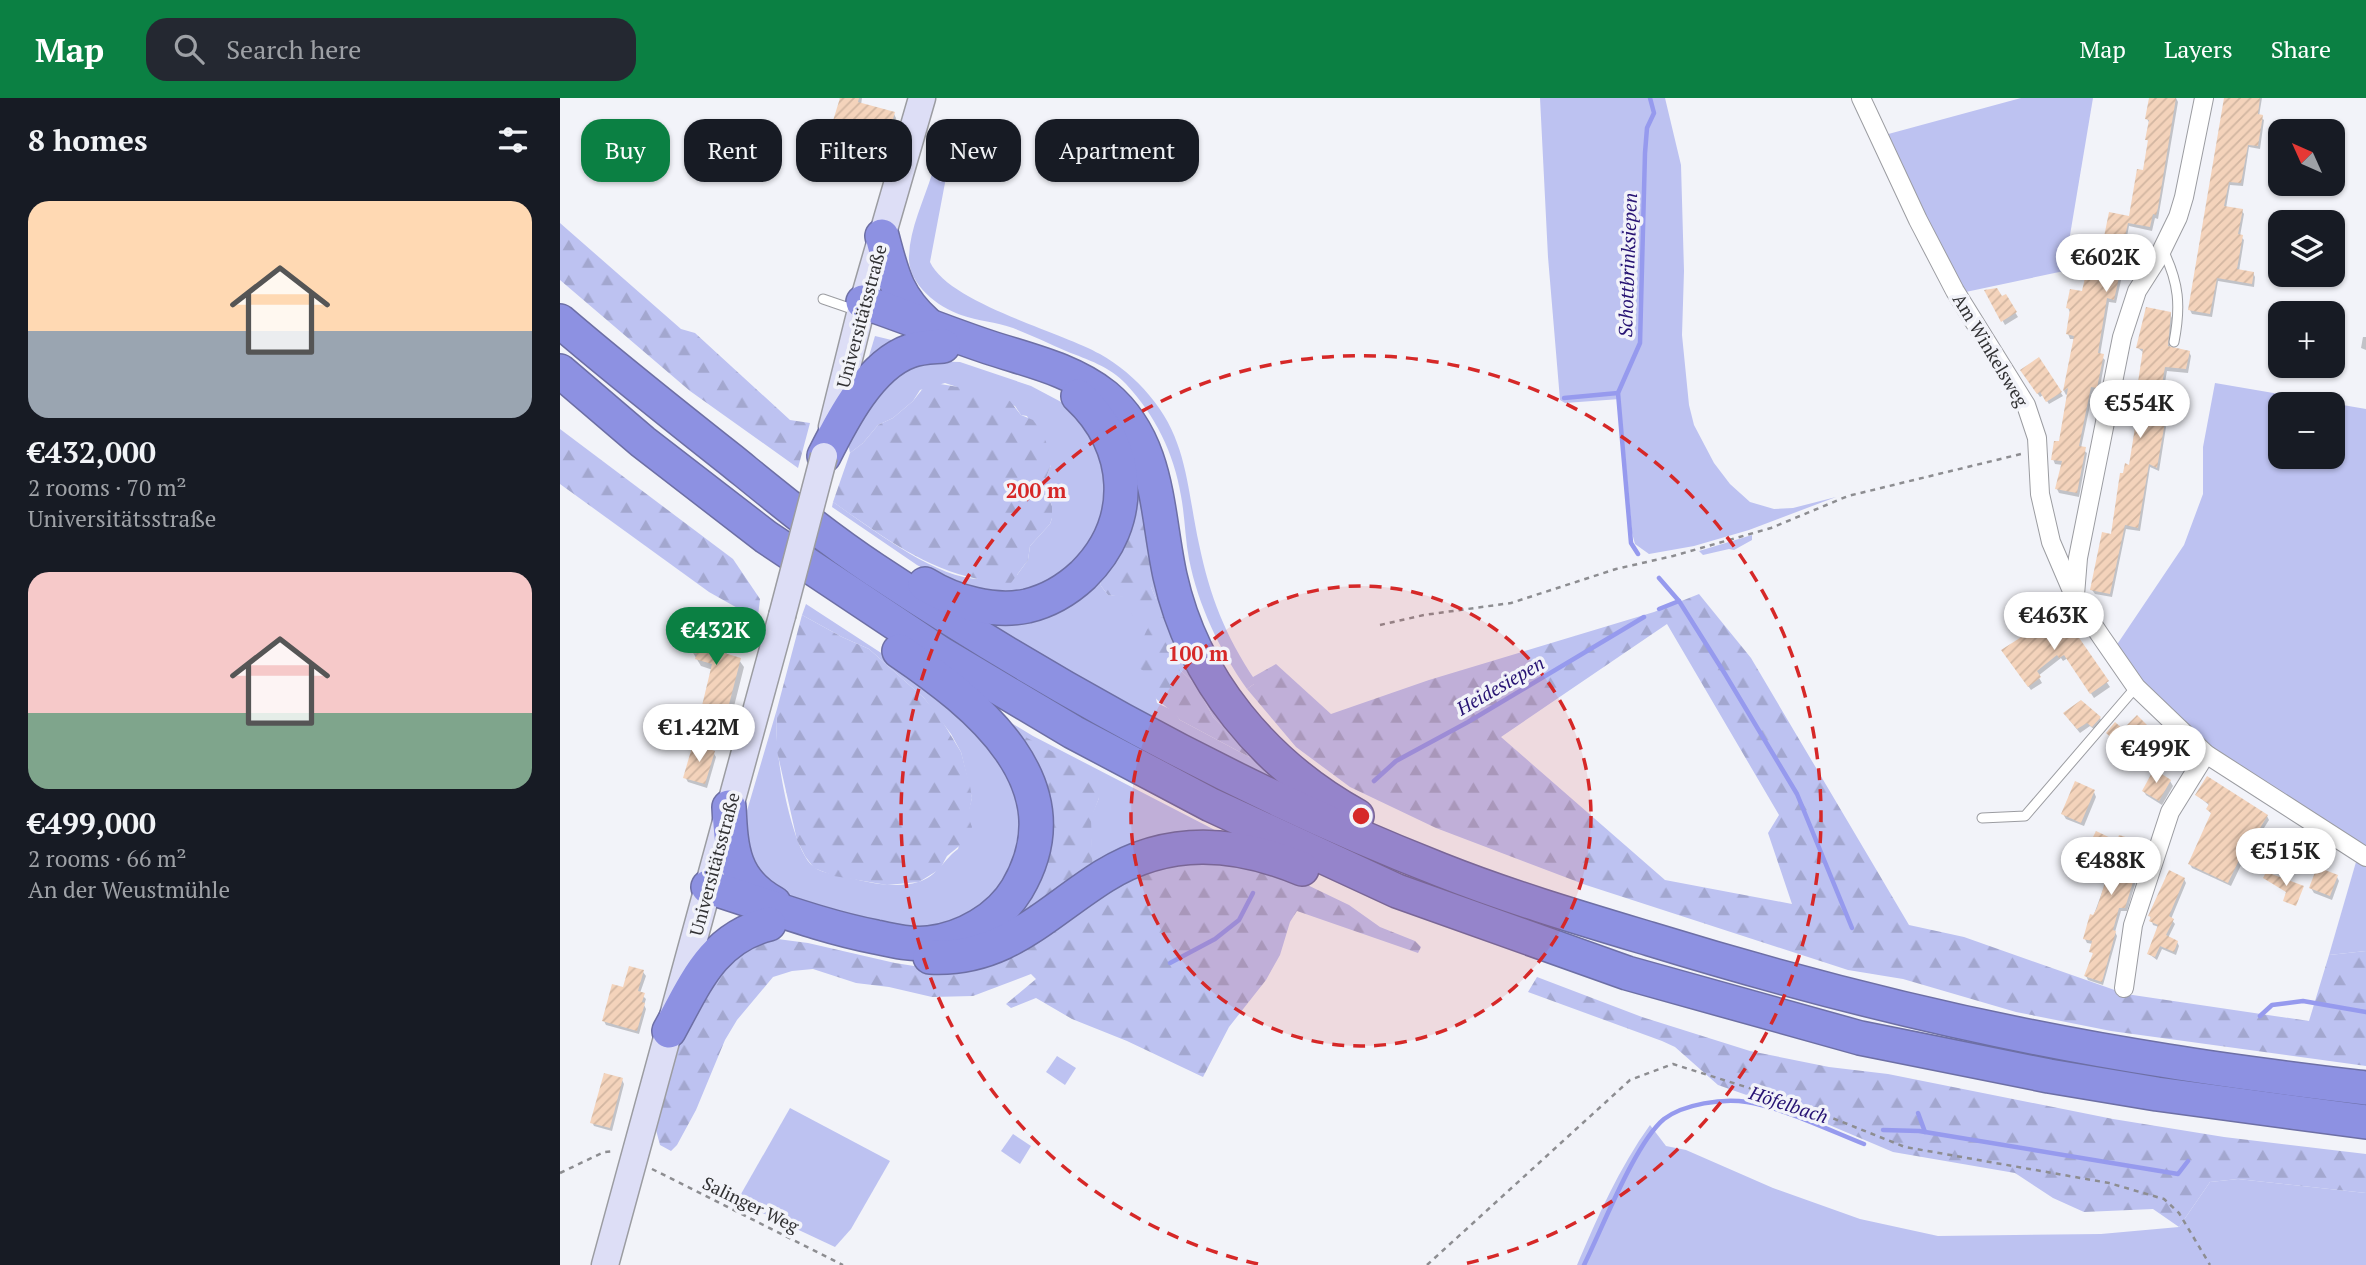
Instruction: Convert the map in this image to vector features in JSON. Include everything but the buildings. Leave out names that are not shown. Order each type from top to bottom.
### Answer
[{"type":"highway","points":[[783,502],[837,526],[934,590],[974,604],[1007,607],[1027,606],[1061,592],[1090,567],[1101,553],[1116,521],[1121,484],[1115,452],[1101,421],[1078,397],[1052,380],[934,335],[900,293],[893,280],[882,236]]},
{"type":"highway","points":[[860,313],[1074,377],[1105,397],[1129,421],[1139,437],[1154,476],[1170,576],[1185,625],[1224,699],[1239,719],[1275,757],[1314,790],[1399,836],[1516,883],[1537,903]]},
{"type":"highway","points":[[560,321],[783,502],[869,566],[956,623],[1078,696],[1155,738],[1330,824],[1444,872],[1740,967],[2062,1043],[2164,1061],[2366,1088]]},
{"type":"highway","points":[[824,456],[842,419],[887,363],[934,335]]},
{"type":"highway","points":[[560,371],[643,442],[766,537],[940,653],[1073,732],[1211,805],[1397,891],[1627,973],[1860,1038],[2049,1076],[2157,1094],[2366,1122]]},
{"type":"highway","points":[[705,898],[780,919],[903,943],[926,943],[955,937],[985,922],[1013,895],[1033,853],[1037,831],[1032,792],[1018,760],[989,725],[932,674],[804,586],[766,537]]},
{"type":"highway","points":[[729,807],[734,858],[741,874],[780,919],[791,926],[918,956],[959,957],[979,953],[1020,935],[1106,875],[1127,864],[1167,851],[1204,846],[1241,849],[1259,853],[1326,879],[1397,891]]},
{"type":"highway","points":[[668,1031],[703,970],[726,943],[741,934],[780,919]]},
{"type":"main road","name":"Universitätsstraße","points":[[605,1265],[641,1162],[668,1031],[782,616],[860,313],[922,98]]},
{"type":"street","name":"Am Winkelsweg","points":[[1861,98],[1918,220],[1955,291],[2026,405],[2038,451],[2040,494],[2047,527],[2075,598],[2136,687],[2206,754],[2366,857]]},
{"type":"street","points":[[2075,598],[2078,558],[2122,337],[2137,291],[2178,217],[2204,98]]},
{"type":"street","points":[[2124,988],[2133,925],[2170,812],[2206,754]]},
{"type":"lane","points":[[2162,248],[2173,271],[2180,314],[2174,342]]},
{"type":"lane","points":[[823,299],[860,313]]},
{"type":"lane","points":[[1982,818],[2025,816],[2136,687]]},
{"type":"path","points":[[1380,625],[1424,615],[1511,603],[1616,569],[1771,528],[1848,496],[2038,451]]},
{"type":"path","points":[[1427,1265],[1630,1080],[1673,1064],[1787,1100],[1905,1147],[2109,1183],[2164,1199],[2179,1213],[2210,1265]]},
{"type":"path","name":"Salinger Weg","points":[[560,1173],[614,1150],[843,1265]]},
{"type":"green space","points":[[1540,98],[1665,98],[1681,165],[1684,271],[1682,335],[1689,405],[1694,425],[1714,463],[1730,484],[1750,502],[1774,509],[1793,508],[1836,497],[1749,530],[1694,546],[1649,554],[1635,544],[1620,399],[1565,403],[1560,400],[1548,257]]},
{"type":"green space","points":[[2021,98],[2093,98],[2064,271],[1961,293],[1881,136]]},
{"type":"green space","points":[[929,182],[945,182],[930,262],[941,277],[981,303],[1107,358],[1138,383],[1162,412],[1172,430],[1184,466],[1208,581],[1227,631],[1255,680],[1247,689],[1219,643],[1204,610],[1189,559],[1174,465],[1162,436],[1146,409],[1126,384],[1098,364],[1013,328],[967,317],[933,300],[918,284],[910,266],[912,235]]},
{"type":"green space","points":[[560,223],[681,329],[695,333],[790,420],[810,423],[798,468],[690,391],[560,280]]},
{"type":"green space","points":[[875,336],[904,343],[863,376]]},
{"type":"green space","points":[[924,361],[960,362],[1031,386],[1065,404],[1081,388],[1168,594],[1305,794],[1184,734],[1076,675],[969,611],[952,584],[917,565],[832,507],[833,502],[923,561],[962,577],[980,579],[1017,575],[1028,560],[1030,546],[1050,524],[1052,506],[1044,483],[1051,465],[1027,416],[1021,415],[1015,406],[945,383],[920,390],[913,401],[893,418],[878,425],[863,443],[850,453],[848,443],[878,384]],"holes":[[[1150,576],[1156,599],[1108,595],[1101,586],[1100,577]],[[1180,645],[1179,669],[1196,685],[1213,717],[1253,759],[1180,720],[1174,711],[1157,703],[1151,676]]]},
{"type":"green space","points":[[928,382],[989,392],[1010,401],[1021,415],[1033,420],[1042,432],[1052,457],[1044,483],[1052,506],[1052,518],[1050,524],[1030,546],[1028,560],[1011,583],[978,579],[939,567],[902,548],[833,502],[850,453],[863,443],[878,425],[893,418],[913,401]]},
{"type":"green space","points":[[2215,383],[2268,392],[2268,469],[2345,469],[2345,405],[2366,409],[2366,847],[2220,757],[2150,690],[2116,646],[2184,545],[2203,494],[2203,447]]},
{"type":"green space","points":[[560,429],[733,559],[760,599],[758,616],[709,592],[560,484]]},
{"type":"green space","points":[[1140,485],[1152,551],[1151,587],[1156,599],[1153,610],[1133,616],[1123,597],[1108,595],[1101,586],[1100,577],[1125,496]]},
{"type":"green space","points":[[1752,535],[1752,540],[1734,550],[1703,555],[1699,551]]},
{"type":"green space","points":[[1699,594],[1751,658],[1909,925],[1964,937],[2126,994],[2309,1021],[2329,955],[2366,951],[2366,1066],[2111,1031],[2016,1012],[1903,979],[1848,970],[1586,885],[1436,828],[1350,787],[1296,747],[1247,689],[1254,684],[1253,677],[1276,664],[1331,714],[1429,680],[1654,612]],"holes":[[[1667,624],[1779,815],[1768,833],[1792,904],[1665,880],[1501,737]]]},
{"type":"green space","points":[[806,604],[892,660],[958,710],[1015,781],[1023,844],[1009,880],[969,919],[928,932],[846,918],[778,893],[755,871],[741,831],[777,709],[779,763],[789,813],[800,847],[807,859],[818,869],[886,885],[925,880],[958,849],[972,798],[961,752],[924,698],[869,649],[802,615]]},
{"type":"green space","points":[[802,615],[869,649],[924,698],[939,716],[961,752],[972,798],[968,816],[972,827],[969,838],[947,856],[940,869],[919,882],[887,885],[834,876],[814,868],[797,840],[777,751],[777,709]]},
{"type":"green space","points":[[1164,617],[1178,640],[1179,669],[1196,685],[1213,717],[1255,760],[1180,720],[1152,693],[1149,688],[1150,677],[1138,667],[1140,652],[1151,624]]},
{"type":"green space","points":[[971,699],[1033,736],[1238,842],[1093,876],[1090,819],[1099,798],[1010,739]]},
{"type":"green space","points":[[1020,734],[1093,774],[1099,798],[1091,819],[1093,876],[1025,926],[1007,911],[1031,876],[1010,739]]},
{"type":"green space","points":[[1209,857],[1297,880],[1349,905],[1380,927],[1415,941],[1421,947],[1418,953],[1297,911],[1290,922],[1280,955],[1266,980],[1229,1027],[1203,1077],[1127,1041],[1072,1019],[1036,998],[1011,1008],[1006,1004],[1036,979],[1031,974],[973,996],[932,997],[856,983],[813,969],[792,971],[773,977],[737,1020],[725,1040],[696,1110],[677,1145],[671,1151],[660,1145],[656,1130],[683,1032],[720,961],[770,938],[808,943],[927,968],[1134,872]]},
{"type":"green space","points":[[2356,862],[2366,867],[2366,951],[2329,955]]},
{"type":"green space","points":[[1537,977],[1642,1017],[1750,1051],[1829,1067],[1888,1074],[2113,1119],[2224,1137],[2366,1154],[2366,1193],[2238,1179],[2210,1182],[2179,1227],[2153,1209],[2084,1212],[2053,1198],[2015,1173],[1893,1152],[1815,1119],[1718,1085],[1675,1047],[1528,992]]},
{"type":"green space","points":[[1057,1056],[1076,1068],[1065,1085],[1046,1072]]},
{"type":"green space","points":[[790,1108],[890,1161],[851,1229],[835,1247],[737,1201]]},
{"type":"green space","points":[[1650,1125],[1666,1146],[1686,1150],[1773,1188],[1860,1219],[1938,1236],[2101,1234],[2179,1227],[2210,1182],[2238,1179],[2366,1193],[2366,1265],[1577,1265],[1619,1175]]},
{"type":"green space","points":[[1013,1134],[1031,1146],[1020,1164],[1001,1151]]},
{"type":"waterway","name":"Schottbrinksiepen","points":[[1638,554],[1631,543],[1618,393],[1640,343],[1645,153],[1647,128],[1654,113],[1650,98]]},
{"type":"waterway","points":[[1564,398],[1618,393]]},
{"type":"waterway","points":[[1659,578],[1679,601],[1797,794],[1852,928]]},
{"type":"waterway","name":"Heidesiepen","points":[[1659,609],[1679,601]]},
{"type":"waterway","name":"Heidesiepen","points":[[1374,781],[1396,761],[1468,722],[1644,617]]},
{"type":"waterway","name":"Heidesiepen","points":[[1170,963],[1215,939],[1239,920],[1253,893]]},
{"type":"waterway","name":"Höfelbach","points":[[2260,1016],[2272,1005],[2303,1001],[2366,1012]]},
{"type":"waterway","name":"Höfelbach","points":[[1584,1265],[1642,1147],[1664,1119],[1682,1109],[1715,1102],[1747,1102],[1790,1114],[1864,1144]]},
{"type":"waterway","points":[[1918,1113],[1925,1132]]},
{"type":"waterway","name":"Höfelbach","points":[[1883,1130],[1919,1131],[2178,1174],[2188,1161]]}]
